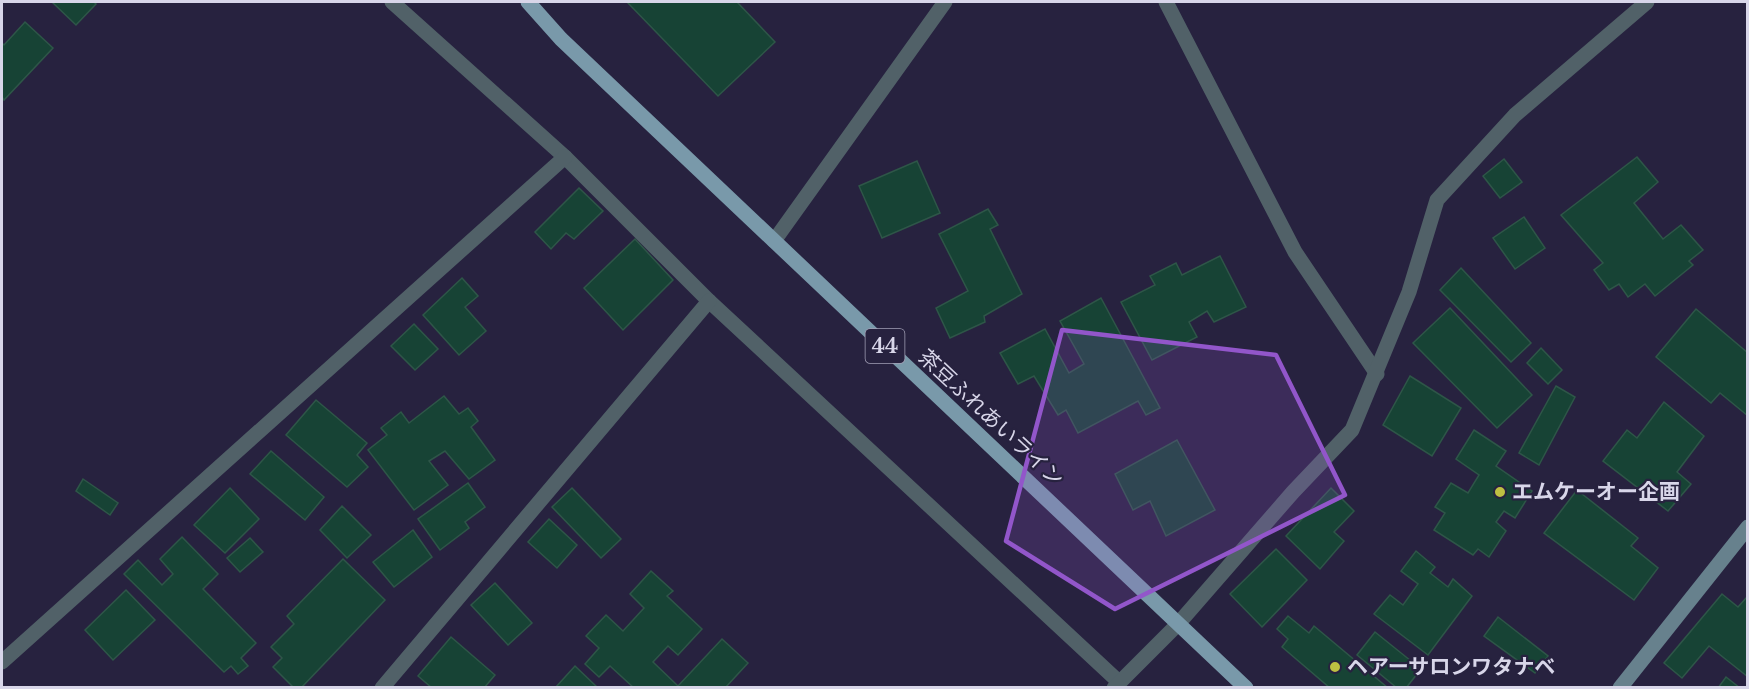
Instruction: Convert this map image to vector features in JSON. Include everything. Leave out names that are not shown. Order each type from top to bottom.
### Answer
[{"type":"main road","name":"茶豆ふれあいライン","points":[[528,2],[561,39],[1246,687]]},
{"type":"street","points":[[392,2],[565,157],[710,301],[1116,685],[1178,624],[1293,492],[1352,430],[1409,292],[1437,200],[1515,115],[1647,2]]},
{"type":"street","points":[[774,242],[945,2]]},
{"type":"street","points":[[1166,2],[1295,252],[1377,374]]},
{"type":"street","points":[[2,662],[565,157]]},
{"type":"street","points":[[382,687],[710,301]]},
{"type":"street","points":[[1620,687],[1748,527]]},
{"type":"highlighted area","points":[[1062,330],[1276,355],[1345,495],[1115,609],[1006,541]]},
{"type":"building","points":[[52,2],[94,2],[96,4],[76,25]]},
{"type":"building","points":[[627,2],[737,2],[775,42],[718,96]]},
{"type":"building","points":[[25,22],[53,48],[4,100],[2,97],[2,43],[4,45]]},
{"type":"building","points":[[1637,157],[1658,182],[1634,203],[1663,239],[1681,225],[1703,250],[1689,261],[1693,265],[1655,296],[1645,284],[1628,297],[1619,284],[1609,290],[1594,270],[1603,263],[1561,215]]},
{"type":"building","points":[[1504,159],[1522,182],[1500,198],[1483,176]]},
{"type":"building","points":[[917,161],[940,213],[882,238],[859,186]]},
{"type":"building","points":[[579,188],[603,211],[574,239],[566,233],[551,249],[535,232]]},
{"type":"building","points":[[988,209],[998,225],[990,229],[1022,294],[984,316],[985,322],[950,338],[936,308],[968,291],[939,234]]},
{"type":"building","points":[[1524,217],[1545,248],[1515,269],[1493,238]]},
{"type":"building","points":[[635,239],[673,280],[623,330],[584,288]]},
{"type":"building","points":[[1220,256],[1246,307],[1214,322],[1207,311],[1189,322],[1197,337],[1152,360],[1121,302],[1155,285],[1150,276],[1176,263],[1182,275]]},
{"type":"building","points":[[1461,268],[1531,343],[1511,362],[1440,290]]},
{"type":"building","points":[[462,278],[478,296],[465,307],[486,331],[459,355],[423,315]]},
{"type":"building","points":[[1101,298],[1160,408],[1146,415],[1138,401],[1078,433],[1066,410],[1058,415],[1034,376],[1018,384],[1000,353],[1045,329],[1069,373],[1084,364],[1060,321]]},
{"type":"building","points":[[1450,308],[1532,395],[1497,428],[1413,343]]},
{"type":"building","points":[[1696,309],[1748,353],[1748,416],[1720,393],[1711,403],[1656,357]]},
{"type":"building","points":[[414,324],[438,349],[415,370],[391,346]]},
{"type":"building","points":[[1541,348],[1562,370],[1548,384],[1527,363]]},
{"type":"building","points":[[1410,376],[1461,408],[1432,456],[1383,425]]},
{"type":"building","points":[[1556,386],[1575,397],[1539,465],[1519,453]]},
{"type":"building","points":[[444,396],[459,414],[468,408],[478,421],[471,427],[495,460],[469,479],[445,451],[429,461],[448,485],[414,510],[368,450],[387,435],[381,428],[401,412],[409,423]]},
{"type":"building","points":[[316,400],[367,443],[357,455],[368,467],[347,487],[286,435]]},
{"type":"building","points":[[1664,402],[1704,436],[1677,472],[1691,484],[1668,511],[1603,461],[1627,430],[1637,438]]},
{"type":"building","name":"エムケーオー企画","points":[[1474,430],[1506,451],[1496,466],[1532,491],[1515,518],[1504,511],[1496,522],[1506,531],[1489,557],[1478,549],[1473,555],[1434,530],[1445,513],[1435,507],[1451,483],[1468,493],[1479,475],[1456,459]]},
{"type":"building","points":[[1177,440],[1215,510],[1166,536],[1150,501],[1133,510],[1115,474]]},
{"type":"building","points":[[271,451],[324,497],[305,520],[250,474]]},
{"type":"building","points":[[83,479],[118,503],[110,515],[76,491]]},
{"type":"building","points":[[468,483],[485,507],[465,522],[469,528],[440,550],[418,519]]},
{"type":"building","points":[[230,488],[259,519],[225,553],[194,525]]},
{"type":"building","points":[[572,488],[621,539],[601,558],[552,507]]},
{"type":"building","points":[[1331,488],[1354,511],[1334,532],[1344,541],[1320,569],[1286,536]]},
{"type":"building","points":[[1577,490],[1638,538],[1631,546],[1658,568],[1634,600],[1544,533]]},
{"type":"building","points":[[342,506],[371,535],[347,558],[320,530]]},
{"type":"building","points":[[549,519],[577,545],[557,568],[528,542]]},
{"type":"building","points":[[413,530],[432,557],[394,587],[373,562]]},
{"type":"building","points":[[182,537],[218,574],[203,589],[256,643],[241,658],[248,666],[238,674],[231,666],[224,672],[124,574],[138,560],[162,585],[173,574],[160,559]]},
{"type":"building","points":[[250,538],[263,552],[240,572],[227,558]]},
{"type":"building","points":[[1276,549],[1307,580],[1262,627],[1230,594]]},
{"type":"building","points":[[1416,551],[1435,567],[1430,573],[1448,587],[1453,579],[1472,596],[1428,655],[1374,614],[1390,595],[1403,605],[1418,584],[1401,571]]},
{"type":"building","points":[[343,559],[385,600],[301,688],[294,688],[273,667],[282,658],[271,647],[294,624],[287,616]]},
{"type":"building","points":[[651,571],[673,591],[667,596],[702,629],[678,655],[668,646],[653,662],[678,686],[722,639],[748,663],[725,688],[634,688],[610,666],[599,677],[585,664],[599,648],[586,636],[606,615],[623,631],[644,608],[630,594]]},
{"type":"building","points":[[495,583],[532,623],[508,645],[471,605]]},
{"type":"building","points":[[126,590],[155,620],[113,660],[85,630]]},
{"type":"building","points":[[1722,594],[1738,607],[1746,598],[1748,600],[1748,677],[1709,646],[1682,678],[1664,663]]},
{"type":"building","name":"ヘアーサロンワタナベ","points":[[1288,616],[1309,633],[1314,626],[1388,688],[1330,688],[1282,647],[1288,639],[1277,629]]},
{"type":"building","points":[[1498,617],[1548,656],[1535,673],[1484,636]]},
{"type":"building","points":[[1375,632],[1421,669],[1406,688],[1397,688],[1357,655]]},
{"type":"building","points":[[451,637],[495,675],[484,688],[432,688],[418,676]]},
{"type":"building","points":[[575,666],[598,688],[555,688]]},
{"type":"building","points":[[1726,677],[1740,688],[1718,688]]},
{"type":"place","name":"エムケーオー企画","points":[[1500,492]]},
{"type":"place","name":"ヘアーサロンワタナベ","points":[[1335,667]]}]
